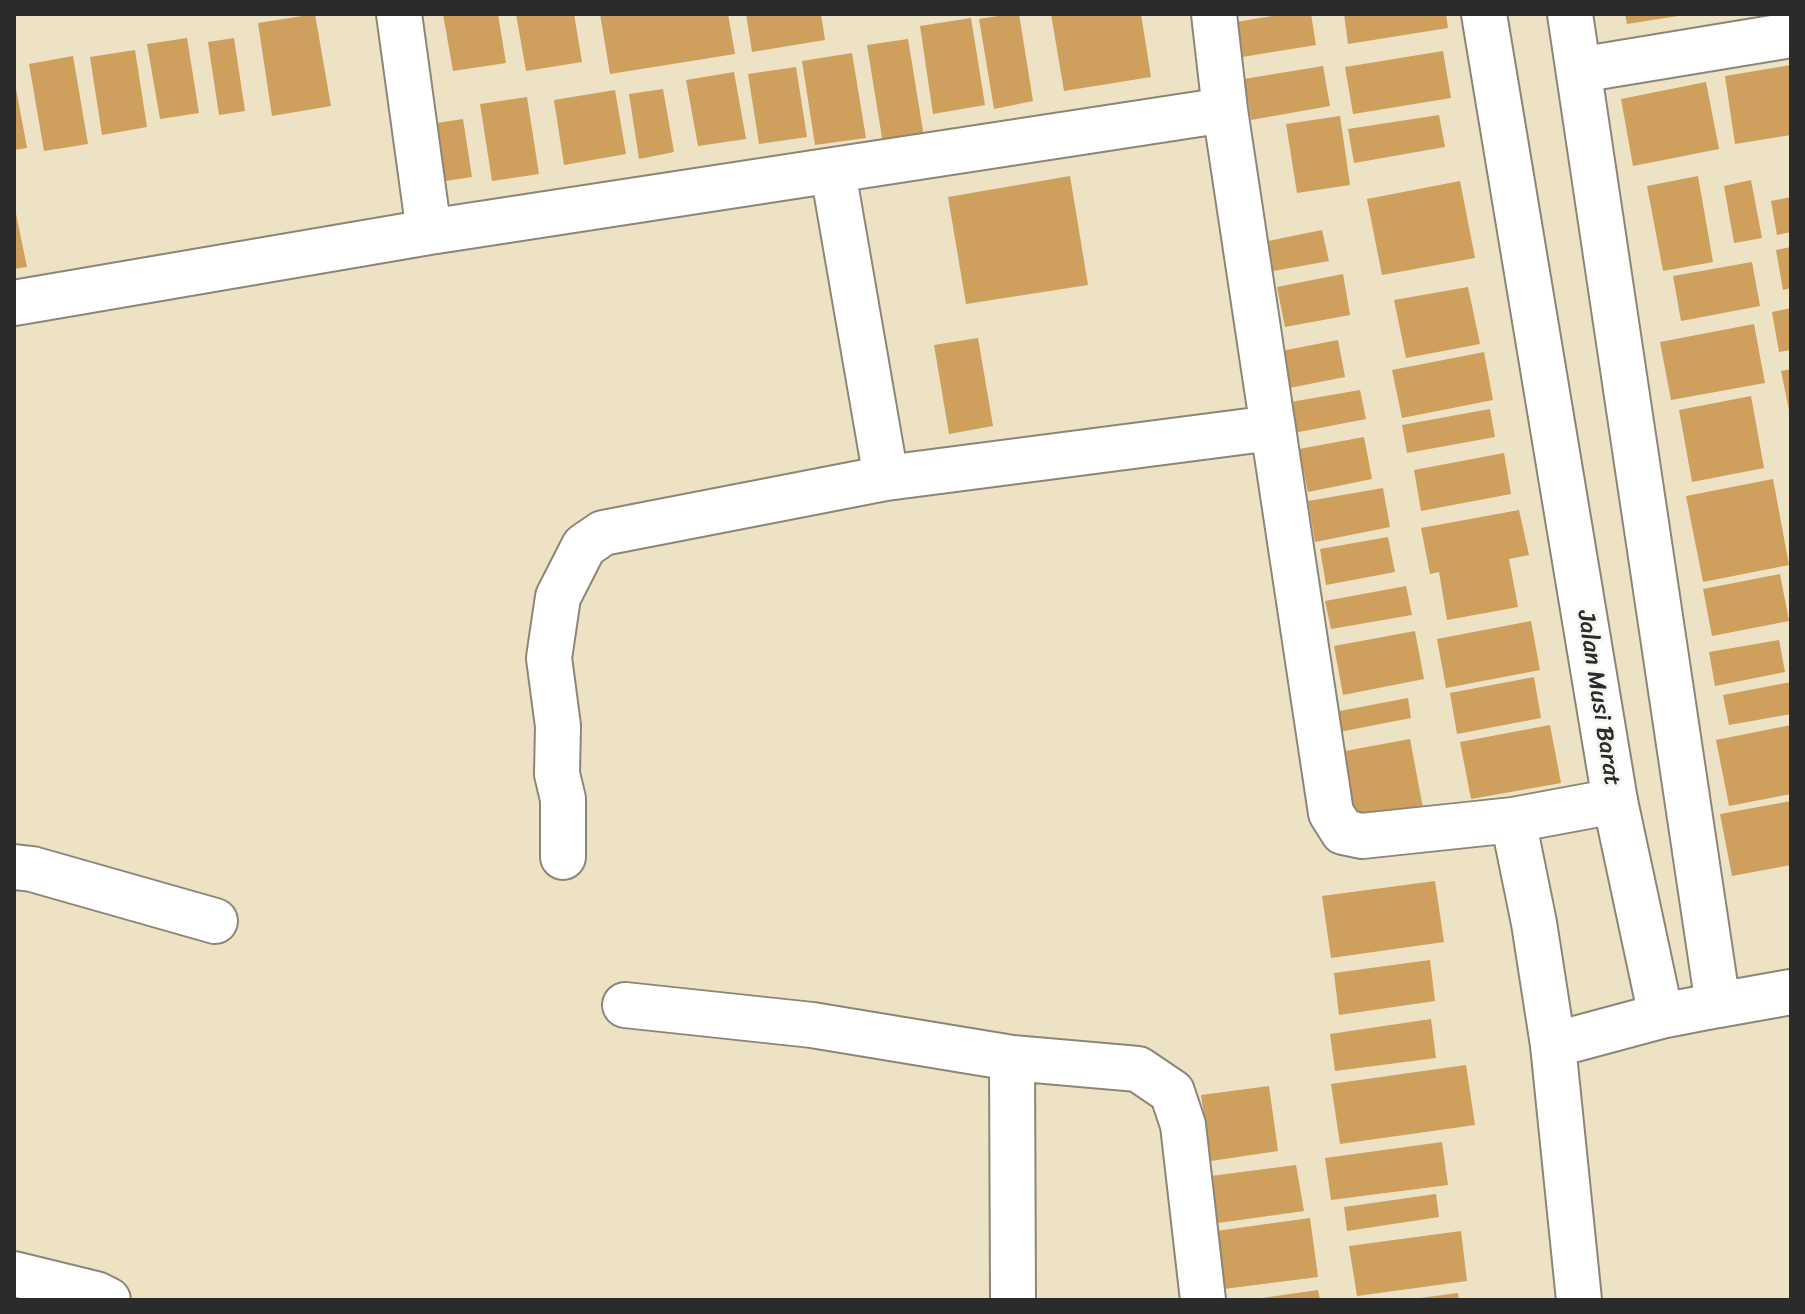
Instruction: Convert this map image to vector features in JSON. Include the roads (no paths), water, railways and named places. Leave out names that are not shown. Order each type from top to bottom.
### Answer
[{"type":"street","points":[[399,14],[429,232]]},
{"type":"street","points":[[1214,14],[1225,110],[1331,813],[1343,832],[1362,836],[1513,820],[1615,801]]},
{"type":"street","name":"Jalan Musi Barat","points":[[1484,14],[1615,801],[1661,1016]]},
{"type":"street","points":[[1570,14],[1718,1005]]},
{"type":"street","points":[[1579,70],[1791,35]]},
{"type":"street","points":[[14,303],[429,232],[1225,110]]},
{"type":"street","points":[[833,172],[886,478]]},
{"type":"street","points":[[563,857],[563,799],[557,774],[558,726],[549,658],[558,597],[584,546],[603,533],[886,478],[1272,428]]},
{"type":"street","points":[[1513,820],[1534,923],[1553,1045],[1579,1300]]},
{"type":"street","points":[[14,867],[32,869],[215,921]]},
{"type":"street","points":[[1553,1045],[1661,1016],[1791,992]]},
{"type":"street","points":[[625,1005],[812,1025],[1012,1058],[1138,1069],[1172,1092],[1183,1125],[1203,1300]]},
{"type":"street","points":[[1012,1058],[1013,1300]]},
{"type":"street","points":[[14,1274],[96,1294],[108,1300]]}]
